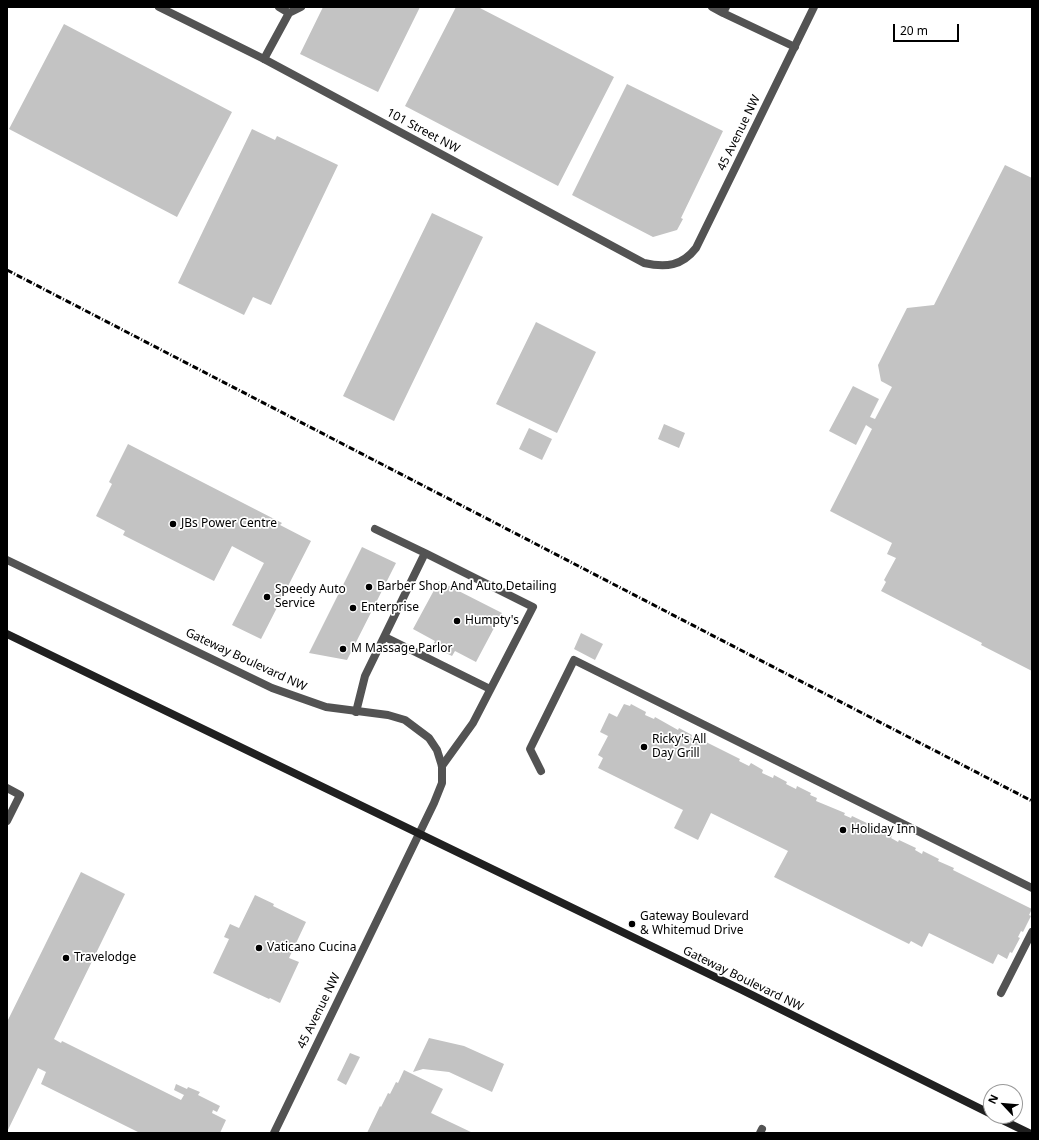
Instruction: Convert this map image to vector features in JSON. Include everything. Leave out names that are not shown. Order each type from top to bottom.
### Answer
[{"type":"main road","name":"Gateway Boulevard NW","points":[[7,634],[742,990],[983,1110]]},
{"type":"main road","points":[[1011,1124],[1030,1133]]},
{"type":"street","name":"101 Street NW","points":[[159,7],[264,59],[644,263],[657,266],[677,264]]},
{"type":"street","points":[[278,7],[289,13]]},
{"type":"street","points":[[264,59],[289,13],[301,7]]},
{"type":"street","points":[[712,7],[724,10],[795,46]]},
{"type":"street","name":"45 Avenue NW","points":[[677,264],[689,257],[696,248],[814,7]]},
{"type":"street","points":[[375,529],[533,606],[473,722],[442,766]]},
{"type":"street","points":[[356,712],[365,676],[425,553]]},
{"type":"street","name":"Gateway Boulevard NW","points":[[7,560],[272,688],[326,707],[388,715],[406,720],[429,738],[436,750],[442,766],[442,783],[418,834]]},
{"type":"street","points":[[385,637],[490,689]]},
{"type":"street","points":[[541,771],[530,749],[574,660],[1032,888]]},
{"type":"street","points":[[7,788],[20,795],[7,821]]},
{"type":"street","name":"45 Avenue NW","points":[[274,1133],[418,834]]},
{"type":"street","points":[[1001,993],[1032,932]]},
{"type":"building","points":[[323,7],[420,7],[378,92],[300,54]]},
{"type":"building","points":[[456,7],[478,7],[614,77],[558,186],[405,106]]},
{"type":"building","points":[[64,24],[232,112],[177,217],[9,129]]},
{"type":"building","points":[[627,84],[723,131],[681,218],[683,219],[677,230],[653,237],[572,195]]},
{"type":"building","points":[[252,129],[275,140],[277,136],[338,165],[271,305],[253,297],[244,315],[178,283]]},
{"type":"building","points":[[1005,165],[1032,178],[1032,671],[981,645],[982,643],[881,591],[886,582],[884,580],[896,558],[887,554],[892,543],[830,511],[872,429],[866,425],[856,445],[829,431],[853,386],[879,399],[870,417],[875,419],[892,387],[881,381],[878,365],[907,308],[934,305]]},
{"type":"building","points":[[432,213],[483,237],[394,421],[343,396]]},
{"type":"building","points":[[536,322],[596,352],[557,433],[496,404]]},
{"type":"building","points":[[664,424],[685,433],[679,448],[658,439]]},
{"type":"building","points":[[529,428],[552,439],[542,460],[519,449]]},
{"type":"building","points":[[128,444],[282,523],[280,525],[311,541],[261,639],[232,625],[264,563],[232,546],[214,581],[123,535],[125,531],[96,516],[112,484],[109,482]]},
{"type":"building","name":"Enterprise","points":[[362,547],[396,563],[347,660],[309,653]]},
{"type":"building","name":"Humpty's","points":[[439,581],[502,613],[476,662],[455,651],[452,656],[432,646],[435,641],[413,629]]},
{"type":"building","points":[[581,633],[603,644],[595,660],[574,649]]},
{"type":"building","points":[[624,704],[630,706],[631,704],[646,712],[645,715],[654,719],[655,717],[678,730],[679,728],[692,735],[691,738],[701,743],[702,740],[740,759],[739,761],[749,766],[751,763],[763,770],[762,773],[773,778],[774,775],[796,789],[797,786],[811,793],[810,795],[817,798],[816,801],[845,813],[844,815],[851,818],[852,816],[869,824],[868,826],[875,830],[876,828],[892,836],[891,838],[898,842],[899,840],[916,848],[915,850],[922,854],[923,851],[939,859],[938,861],[954,868],[953,870],[1032,909],[1029,915],[1031,916],[1023,932],[1021,931],[1018,937],[1020,938],[1012,953],[1010,952],[1007,959],[998,954],[993,964],[929,933],[922,947],[911,941],[909,944],[774,877],[788,851],[711,813],[698,840],[674,828],[683,810],[598,768],[603,758],[598,755],[608,736],[600,732],[609,713],[617,717]]},
{"type":"building","name":"Travelodge","points":[[81,872],[125,894],[54,1039],[61,1043],[62,1041],[181,1100],[184,1095],[174,1090],[176,1084],[187,1089],[188,1087],[200,1092],[198,1095],[220,1106],[217,1112],[213,1110],[212,1113],[226,1120],[220,1133],[140,1133],[41,1084],[46,1072],[38,1068],[7,1132],[7,1022]]},
{"type":"building","name":"Vaticano Cucina","points":[[255,895],[274,904],[273,906],[306,922],[289,958],[299,962],[280,1003],[213,973],[229,939],[224,937],[230,924],[239,928]]},
{"type":"building","points":[[429,1038],[464,1046],[504,1064],[492,1092],[449,1072],[423,1069],[413,1072]]},
{"type":"building","points":[[350,1053],[360,1057],[346,1085],[337,1080]]},
{"type":"building","points":[[404,1070],[443,1089],[431,1113],[473,1133],[367,1133],[380,1106],[381,1107],[388,1093],[390,1094],[396,1082],[398,1083]]},
{"type":"railway","points":[[7,270],[1032,801]]},
{"type":"place","name":"JBs Power Centre","points":[[173,524]]},
{"type":"place","name":"Barber Shop And Auto Detailing","points":[[369,587]]},
{"type":"place","name":"Speedy Auto Service","points":[[267,597]]},
{"type":"place","name":"Enterprise","points":[[353,608]]},
{"type":"place","name":"Humpty's","points":[[457,621]]},
{"type":"place","name":"M Massage Parlor","points":[[343,649]]},
{"type":"place","name":"Ricky's All Day Grill","points":[[644,747]]},
{"type":"place","name":"Holiday Inn","points":[[843,830]]},
{"type":"place","name":"Gateway Boulevard & Whitemud Drive","points":[[632,924]]},
{"type":"place","name":"Vaticano Cucina","points":[[259,948]]},
{"type":"place","name":"Travelodge","points":[[66,958]]}]
